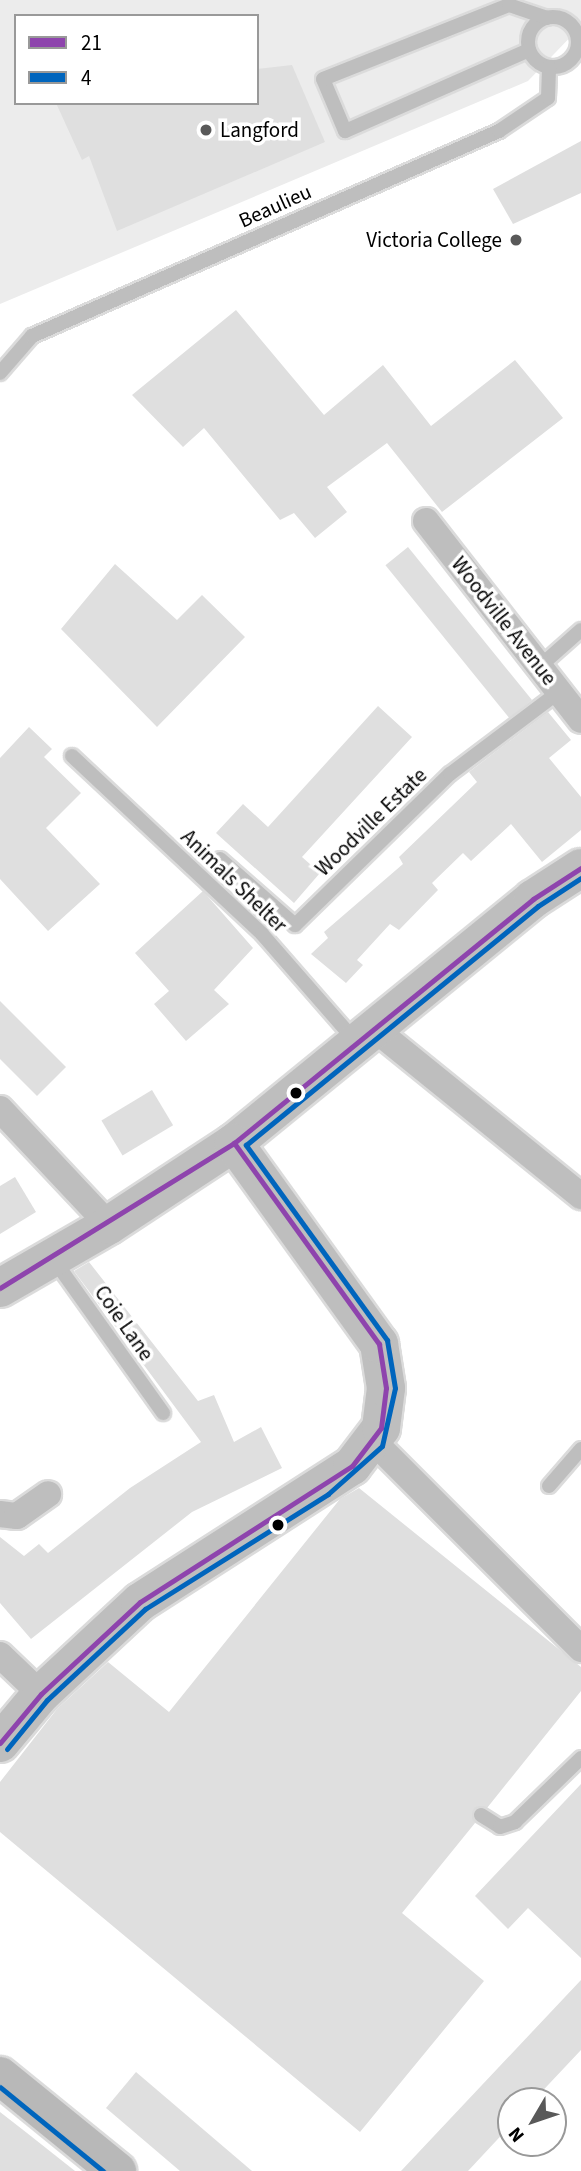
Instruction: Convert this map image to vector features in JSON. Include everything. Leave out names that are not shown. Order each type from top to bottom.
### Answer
[{"type":"main road","points":[[0,1288],[109,1225],[234,1143],[533,899],[581,868]]},
{"type":"main road","points":[[0,1744],[41,1694],[139,1602],[323,1486],[374,1442],[386,1388],[379,1344],[364,1315],[234,1143]]},
{"type":"main road","points":[[0,2076],[117,2171]]},
{"type":"street","name":"Woodville Avenue","points":[[426,521],[581,720]]},
{"type":"street","points":[[367,1037],[581,1196]]},
{"type":"street","points":[[0,1109],[109,1225]]},
{"type":"street","points":[[374,1442],[581,1649]]},
{"type":"street","points":[[0,1514],[17,1516],[48,1494]]},
{"type":"street","points":[[0,1655],[41,1694]]},
{"type":"lane","points":[[509,5],[547,18],[564,19],[577,27],[577,60],[549,67],[529,50],[345,131],[323,79],[509,5]]},
{"type":"lane","points":[[529,50],[530,33],[547,18]]},
{"type":"lane","name":"Beaulieu","points":[[0,373],[32,336],[499,131],[548,98],[549,67]]},
{"type":"lane","points":[[539,667],[581,630]]},
{"type":"lane","name":"Woodville Estate","points":[[220,859],[295,925],[450,774],[559,692]]},
{"type":"lane","name":"Animals Shelter","points":[[72,756],[262,934],[367,1037]]},
{"type":"lane","name":"Coie Lane","points":[[52,1258],[163,1413]]},
{"type":"lane","points":[[549,1486],[581,1449]]},
{"type":"lane","points":[[481,1815],[500,1826],[514,1822],[581,1759]]},
{"type":"shaded area","name":"Langford","points":[[0,0],[581,0],[581,26],[528,81],[0,304]]},
{"type":"building","points":[[292,65],[325,142],[117,231],[89,156],[82,160],[57,105],[259,105],[259,69]]},
{"type":"building","points":[[581,141],[581,193],[513,224],[493,189]]},
{"type":"building","points":[[236,310],[324,415],[383,365],[431,426],[515,360],[563,418],[442,512],[387,443],[327,487],[347,512],[315,538],[294,513],[280,520],[204,428],[183,447],[132,395]]},
{"type":"building","points":[[408,547],[532,700],[509,718],[385,565]]},
{"type":"building","points":[[115,564],[177,620],[202,595],[245,637],[157,727],[61,629]]},
{"type":"building","points":[[378,706],[412,737],[302,857],[320,873],[294,903],[216,833],[243,804],[268,827]]},
{"type":"building","points":[[548,712],[571,740],[549,758],[581,797],[581,830],[542,862],[511,824],[471,861],[463,853],[432,883],[438,890],[399,930],[390,924],[357,960],[363,965],[346,983],[311,954],[328,938],[324,932],[403,864],[399,857],[477,782],[469,772]]},
{"type":"building","points":[[29,727],[52,749],[44,757],[81,793],[46,828],[100,884],[48,931],[0,879],[0,758]]},
{"type":"building","points":[[203,891],[253,948],[214,990],[229,1004],[186,1041],[154,1004],[169,991],[135,953]]},
{"type":"building","points":[[0,1001],[66,1067],[37,1096],[0,1059]]},
{"type":"building","points":[[152,1090],[173,1125],[123,1156],[101,1120]]},
{"type":"building","points":[[15,1177],[36,1212],[0,1234],[0,1186]]},
{"type":"building","points":[[89,1262],[198,1401],[214,1395],[234,1442],[261,1427],[282,1468],[192,1512],[31,1639],[0,1603],[0,1537],[24,1556],[39,1544],[48,1553],[130,1488],[201,1442],[74,1271]]},
{"type":"building","points":[[359,1488],[581,1667],[581,1691],[487,1808],[473,1809],[475,1823],[402,1913],[484,1981],[360,2132],[0,1832],[0,1782],[57,1709],[108,1662],[169,1712],[340,1499]]},
{"type":"building","points":[[581,1784],[581,1958],[528,1908],[508,1929],[475,1896]]},
{"type":"building","points":[[581,1980],[581,2050],[546,2087],[497,2087],[497,2140],[468,2171],[401,2171]]},
{"type":"building","points":[[136,2072],[252,2171],[180,2171],[106,2108]]},
{"type":"building","points":[[0,2112],[27,2133],[75,2171],[0,2171]]},
{"type":"transit line","name":"21","points":[[0,1288],[234,1143],[533,899],[581,868]]},
{"type":"transit line","name":"4","points":[[7,1749],[47,1700],[145,1609],[328,1494],[382,1446],[395,1388],[387,1340],[246,1145],[538,906],[581,878]]},
{"type":"transit line","name":"21","points":[[0,1743],[41,1694],[140,1602],[352,1466],[381,1428],[386,1388],[379,1344],[234,1143]]},
{"type":"transit line","name":"4","points":[[0,2087],[103,2171]]},
{"type":"place","name":"Langford","points":[[206,130]]},
{"type":"place","name":"Victoria College","points":[[516,240]]}]
